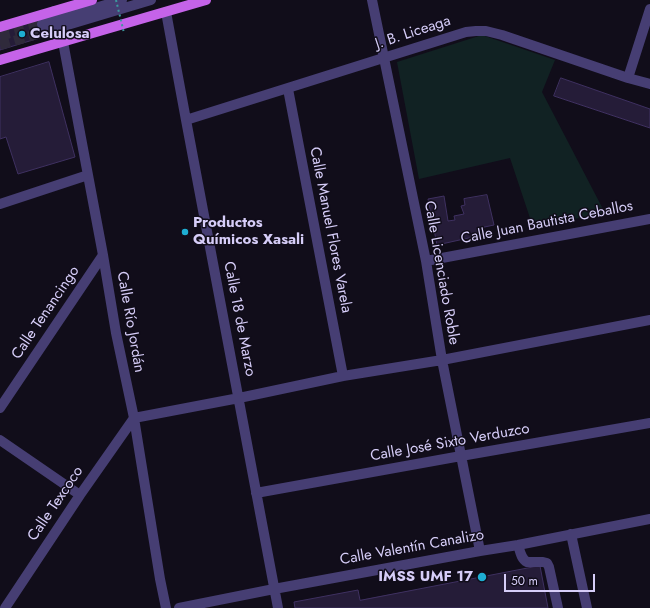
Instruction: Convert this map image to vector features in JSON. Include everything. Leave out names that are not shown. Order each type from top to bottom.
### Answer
[{"type":"main road","points":[[0,27],[56,19],[92,0]]},
{"type":"main road","points":[[0,60],[206,0]]},
{"type":"street","points":[[43,28],[56,19],[122,0]]},
{"type":"street","points":[[56,19],[151,0]]},
{"type":"street","name":"Calle Licenciado Roble","points":[[372,0],[426,261],[442,360],[480,551]]},
{"type":"street","points":[[628,78],[650,10]]},
{"type":"street","name":"Calle 18 de Marzo","points":[[166,12],[278,608]]},
{"type":"street","name":"Calle Río Jordán","points":[[56,19],[63,42],[116,333],[134,418],[166,608]]},
{"type":"street","name":"J. B. Liceaga","points":[[186,120],[466,32],[476,31],[486,31],[650,84]]},
{"type":"street","name":"Calle Manuel Flores Varela","points":[[288,89],[343,376]]},
{"type":"street","points":[[0,204],[88,176]]},
{"type":"street","name":"Calle Juan Bautista Ceballos","points":[[426,261],[650,219]]},
{"type":"street","name":"Calle Tenancingo","points":[[0,408],[103,255]]},
{"type":"street","points":[[134,418],[343,376],[442,360],[650,320]]},
{"type":"street","name":"Calle Texcoco","points":[[5,608],[80,494],[134,418]]},
{"type":"street","name":"Calle José Sixto Verduzco","points":[[256,493],[650,423]]},
{"type":"street","points":[[0,440],[80,494]]},
{"type":"street","name":"Calle Valentín Canalizo","points":[[179,608],[650,519]]},
{"type":"street","points":[[571,534],[587,608]]},
{"type":"street","points":[[518,545],[521,555],[525,561],[543,562],[547,563],[549,566],[558,608]]},
{"type":"path","points":[[116,0],[124,33]]},
{"type":"shaded area","points":[[482,35],[555,60],[542,92],[605,213],[533,227],[510,158],[419,179],[397,62]]},
{"type":"building","name":"Celulosa","points":[[40,20],[46,36],[0,50],[0,32]]},
{"type":"building","points":[[49,62],[75,157],[18,174],[6,137],[0,139],[0,77]]},
{"type":"building","points":[[561,78],[650,109],[650,128],[554,96]]},
{"type":"building","points":[[487,195],[494,225],[480,228],[482,235],[437,245],[428,199],[444,196],[448,221],[455,220],[454,216],[464,214],[461,206],[465,205],[464,199]]},
{"type":"building","points":[[540,566],[548,608],[295,608],[294,602],[358,590],[360,600]]},
{"type":"tunnel","points":[[0,36],[42,24]]},
{"type":"tunnel","points":[[0,45],[44,32]]},
{"type":"place","name":"Celulosa","points":[[22,34]]},
{"type":"place","name":"Productos Químicos Xasali","points":[[185,232]]},
{"type":"place","name":"IMSS UMF 17","points":[[482,577]]}]
